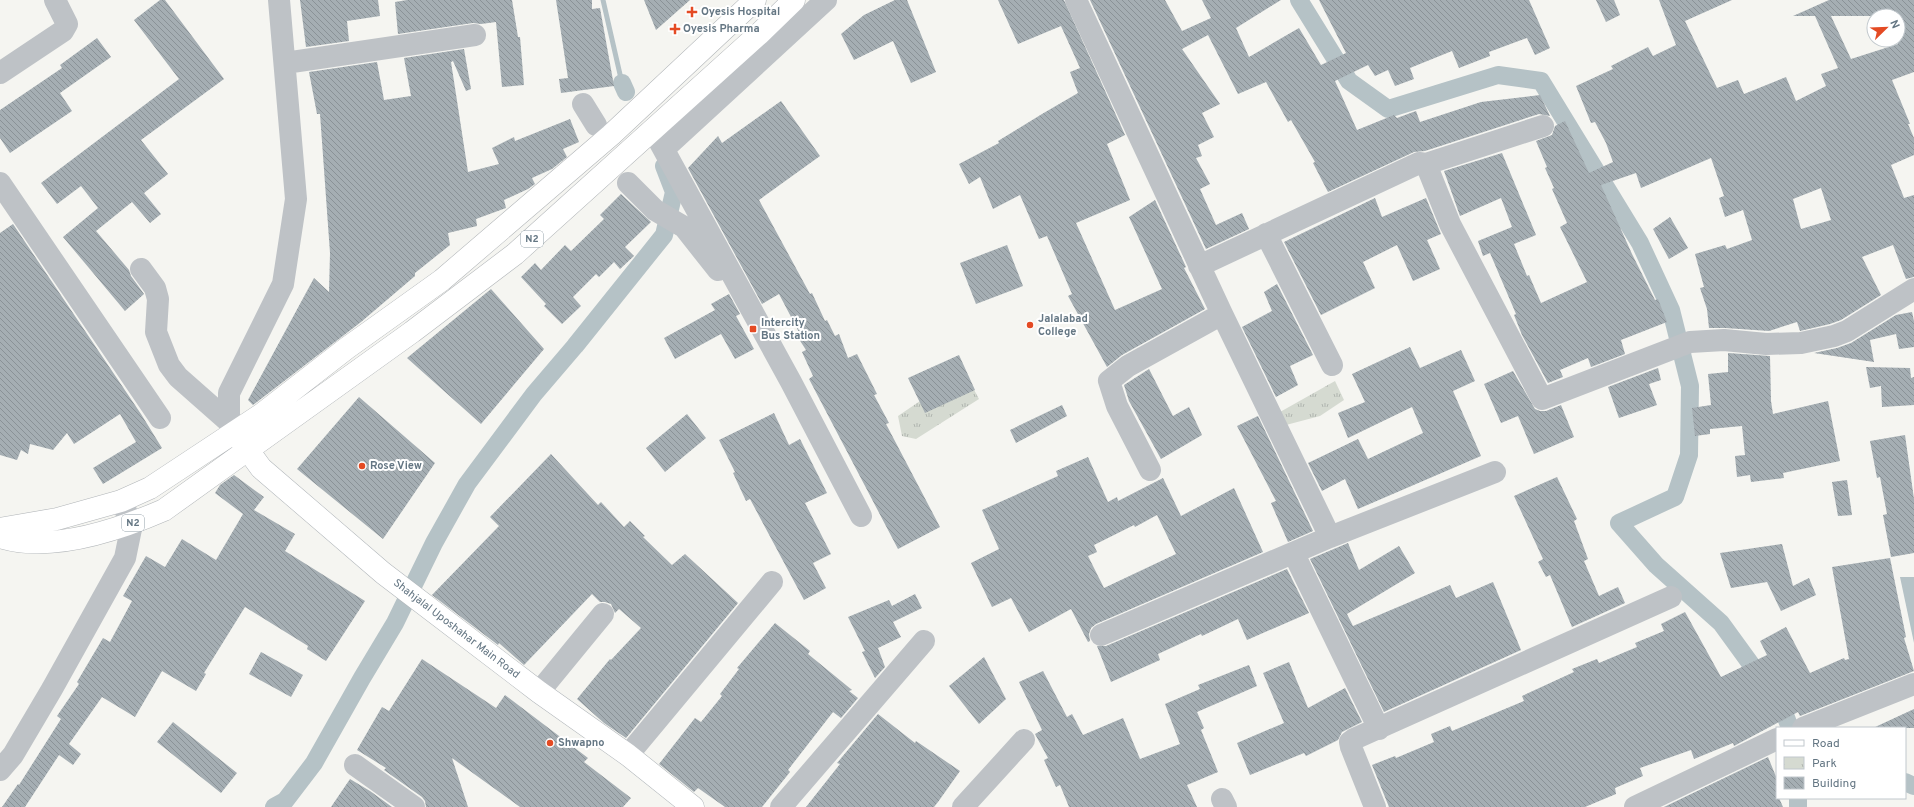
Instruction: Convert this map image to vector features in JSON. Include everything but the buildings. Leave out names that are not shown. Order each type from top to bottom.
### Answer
[{"type":"main road","name":"N2","points":[[0,528],[57,519],[122,501],[150,488],[232,428],[262,414],[347,348],[442,280],[611,135],[755,0]]},
{"type":"main road","name":"N2","points":[[0,537],[41,542],[86,536],[132,524],[164,510],[248,451],[515,254],[654,130],[794,0]]},
{"type":"main road","name":"Shahjalal Uposhahar Main Road","points":[[232,428],[260,468],[383,574],[539,692],[628,755],[693,807]]},
{"type":"street","points":[[0,73],[63,31],[67,24],[55,0]]},
{"type":"street","points":[[232,428],[229,393],[283,284],[296,199],[279,0]]},
{"type":"street","points":[[664,149],[826,0]]},
{"type":"street","points":[[1076,0],[1199,266],[1330,538]]},
{"type":"street","points":[[285,63],[474,35]]},
{"type":"street","points":[[583,104],[596,125]]},
{"type":"street","points":[[1199,266],[1419,163],[1426,164],[1543,126]]},
{"type":"street","points":[[654,130],[791,382],[861,516]]},
{"type":"street","points":[[1426,164],[1450,224],[1542,398],[1690,342],[1724,340],[1766,344],[1801,343],[1834,336],[1847,331],[1914,288]]},
{"type":"street","points":[[0,183],[160,418]]},
{"type":"street","points":[[628,183],[655,210],[684,227],[739,298],[775,368],[791,382]]},
{"type":"street","points":[[1266,234],[1332,364]]},
{"type":"street","points":[[141,269],[155,288],[158,299],[156,332],[169,365],[178,377],[232,428]]},
{"type":"street","points":[[1150,470],[1117,406],[1109,381],[1128,366],[1222,314]]},
{"type":"street","points":[[1101,635],[1330,538],[1495,472]]},
{"type":"street","points":[[0,770],[12,755],[52,689],[125,558],[132,524],[122,501]]},
{"type":"street","points":[[1294,554],[1379,729]]},
{"type":"street","points":[[628,755],[772,582]]},
{"type":"street","points":[[1375,807],[1350,742],[1354,739],[1671,597]]},
{"type":"street","points":[[539,692],[603,614]]},
{"type":"street","points":[[781,807],[924,641]]},
{"type":"street","points":[[1804,727],[1914,684]]},
{"type":"street","points":[[1635,807],[1776,739]]},
{"type":"street","points":[[963,807],[1024,740]]},
{"type":"street","points":[[355,765],[414,807]]},
{"type":"green space","points":[[964,371],[979,399],[916,439],[902,436],[898,416]]},
{"type":"green space","points":[[1335,381],[1344,400],[1320,416],[1286,425],[1280,412]]},
{"type":"shaded area","points":[[1900,577],[1914,577],[1914,643]]},
{"type":"waterway","points":[[603,0],[622,83]]},
{"type":"waterway","points":[[1299,0],[1349,81],[1388,109],[1498,75],[1541,81],[1640,243],[1671,310],[1690,386],[1689,455],[1675,497],[1619,523],[1656,565],[1721,623],[1782,707],[1790,727]]},
{"type":"waterway","points":[[622,83],[626,92]]},
{"type":"waterway","points":[[274,807],[285,801],[314,763],[395,623],[434,543],[467,484],[534,394],[575,346],[664,235],[674,192],[664,166]]},
{"type":"waterway","points":[[1906,782],[1914,786]]},
{"type":"waterway","points":[[1798,799],[1798,807]]},
{"type":"place","name":"Oyesis Hospital","points":[[692,12]]},
{"type":"place","name":"Oyesis Pharma","points":[[675,29]]},
{"type":"place","name":"Jalalabad College","points":[[1030,325]]},
{"type":"place","name":"Intercity Bus Station","points":[[753,329]]},
{"type":"place","name":"Rose View","points":[[362,466]]},
{"type":"place","name":"Shwapno","points":[[550,743]]}]
